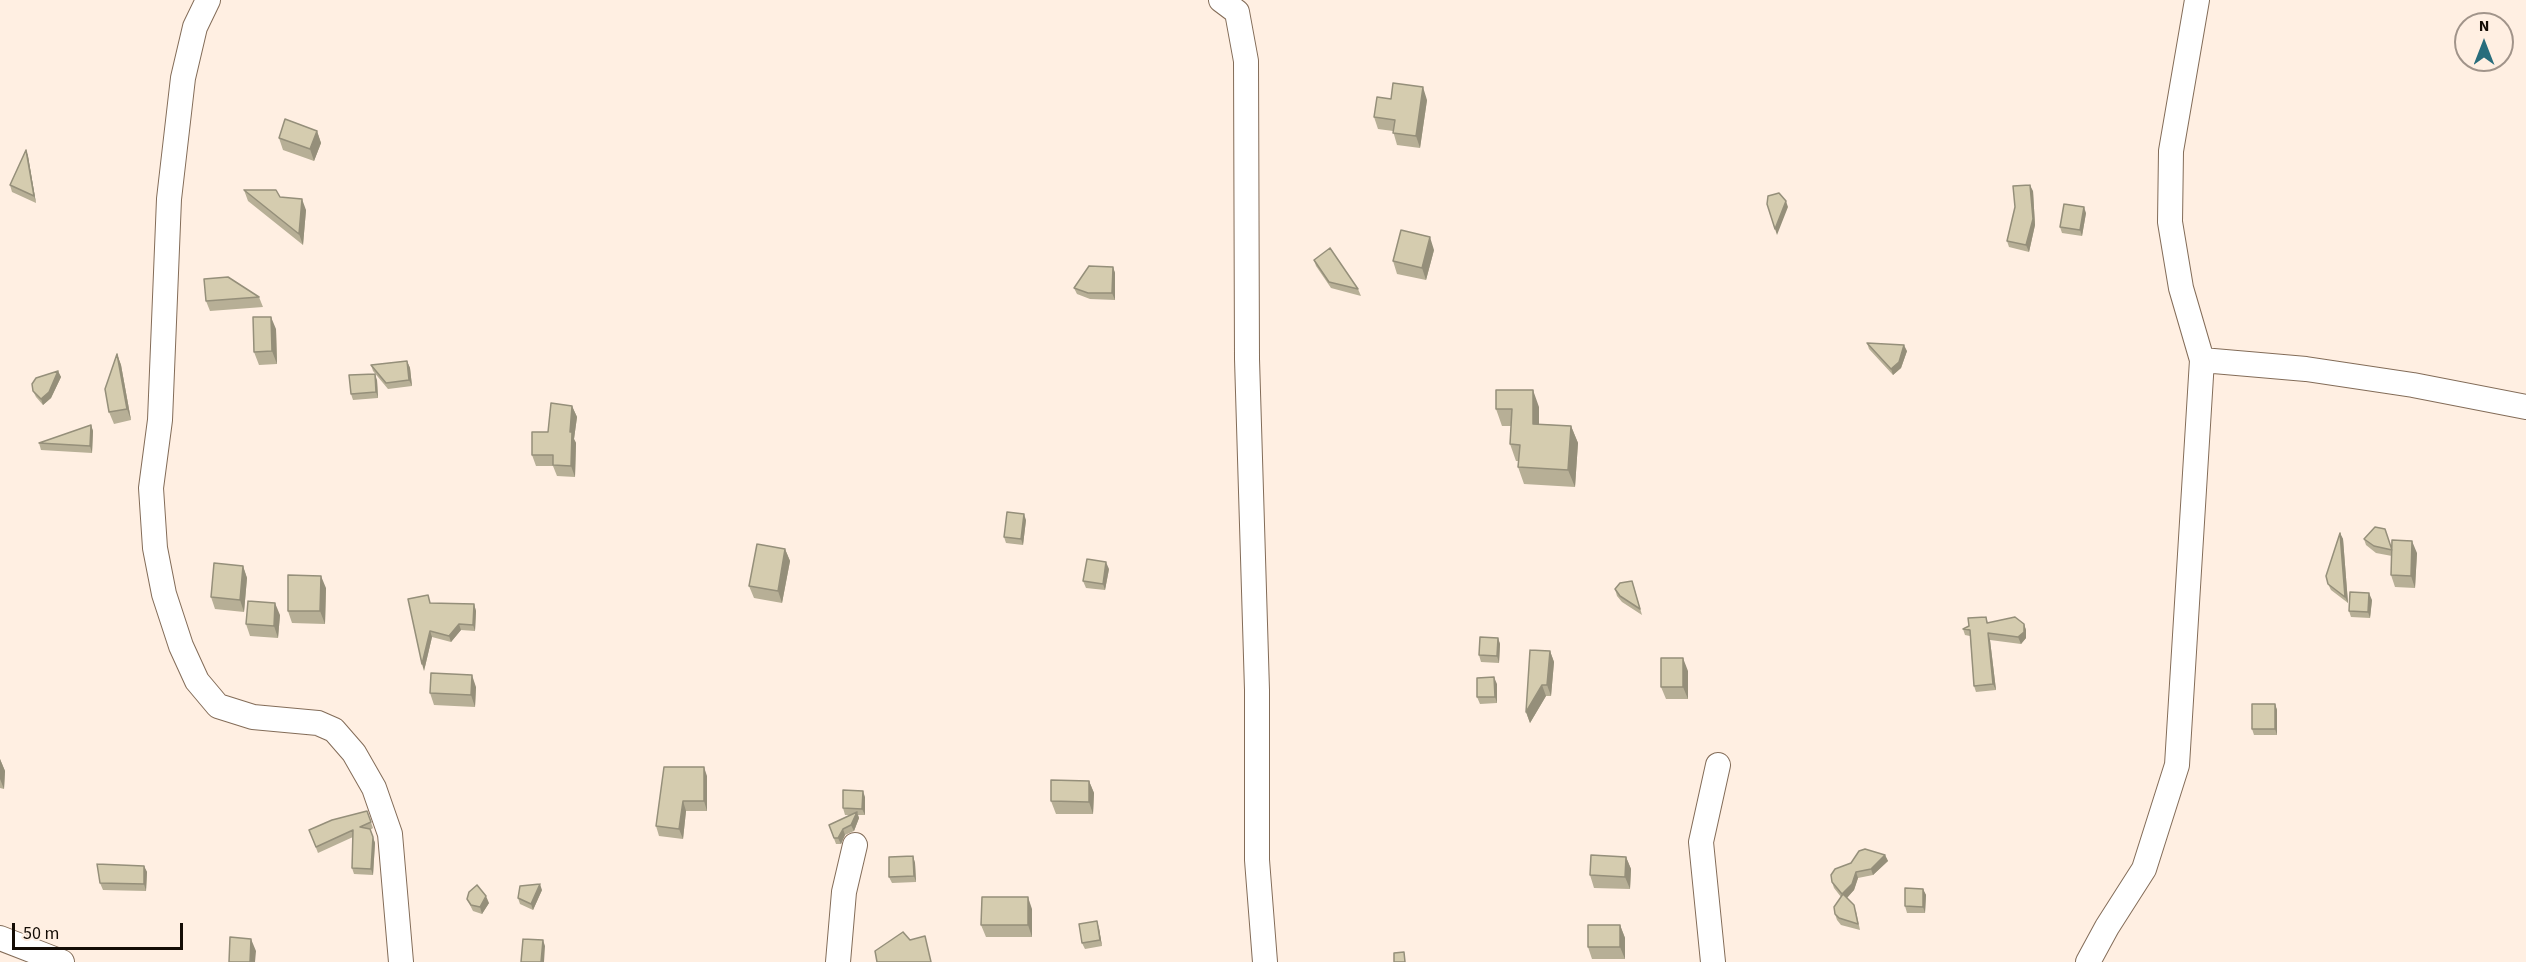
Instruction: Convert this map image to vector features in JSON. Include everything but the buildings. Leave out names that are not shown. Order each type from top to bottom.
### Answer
[{"type":"street","points":[[208,0],[195,27],[183,78],[169,199],[160,420],[151,488],[155,548],[164,594],[181,646],[197,681],[219,705],[253,717],[318,723],[334,730],[354,753],[374,788],[390,834],[401,962]]},
{"type":"street","points":[[2088,962],[2144,869],[2177,765],[2202,360],[2181,288],[2170,222],[2171,151],[2197,0]]},
{"type":"street","points":[[1235,4],[1246,61],[1247,359],[1257,690],[1257,860],[1265,962]]},
{"type":"street","points":[[2202,360],[2306,369],[2381,380],[2526,407]]},
{"type":"street","points":[[1713,962],[1701,842],[1718,765]]},
{"type":"street","points":[[838,962],[844,892],[855,845]]},
{"type":"street","points":[[0,938],[62,962]]}]
